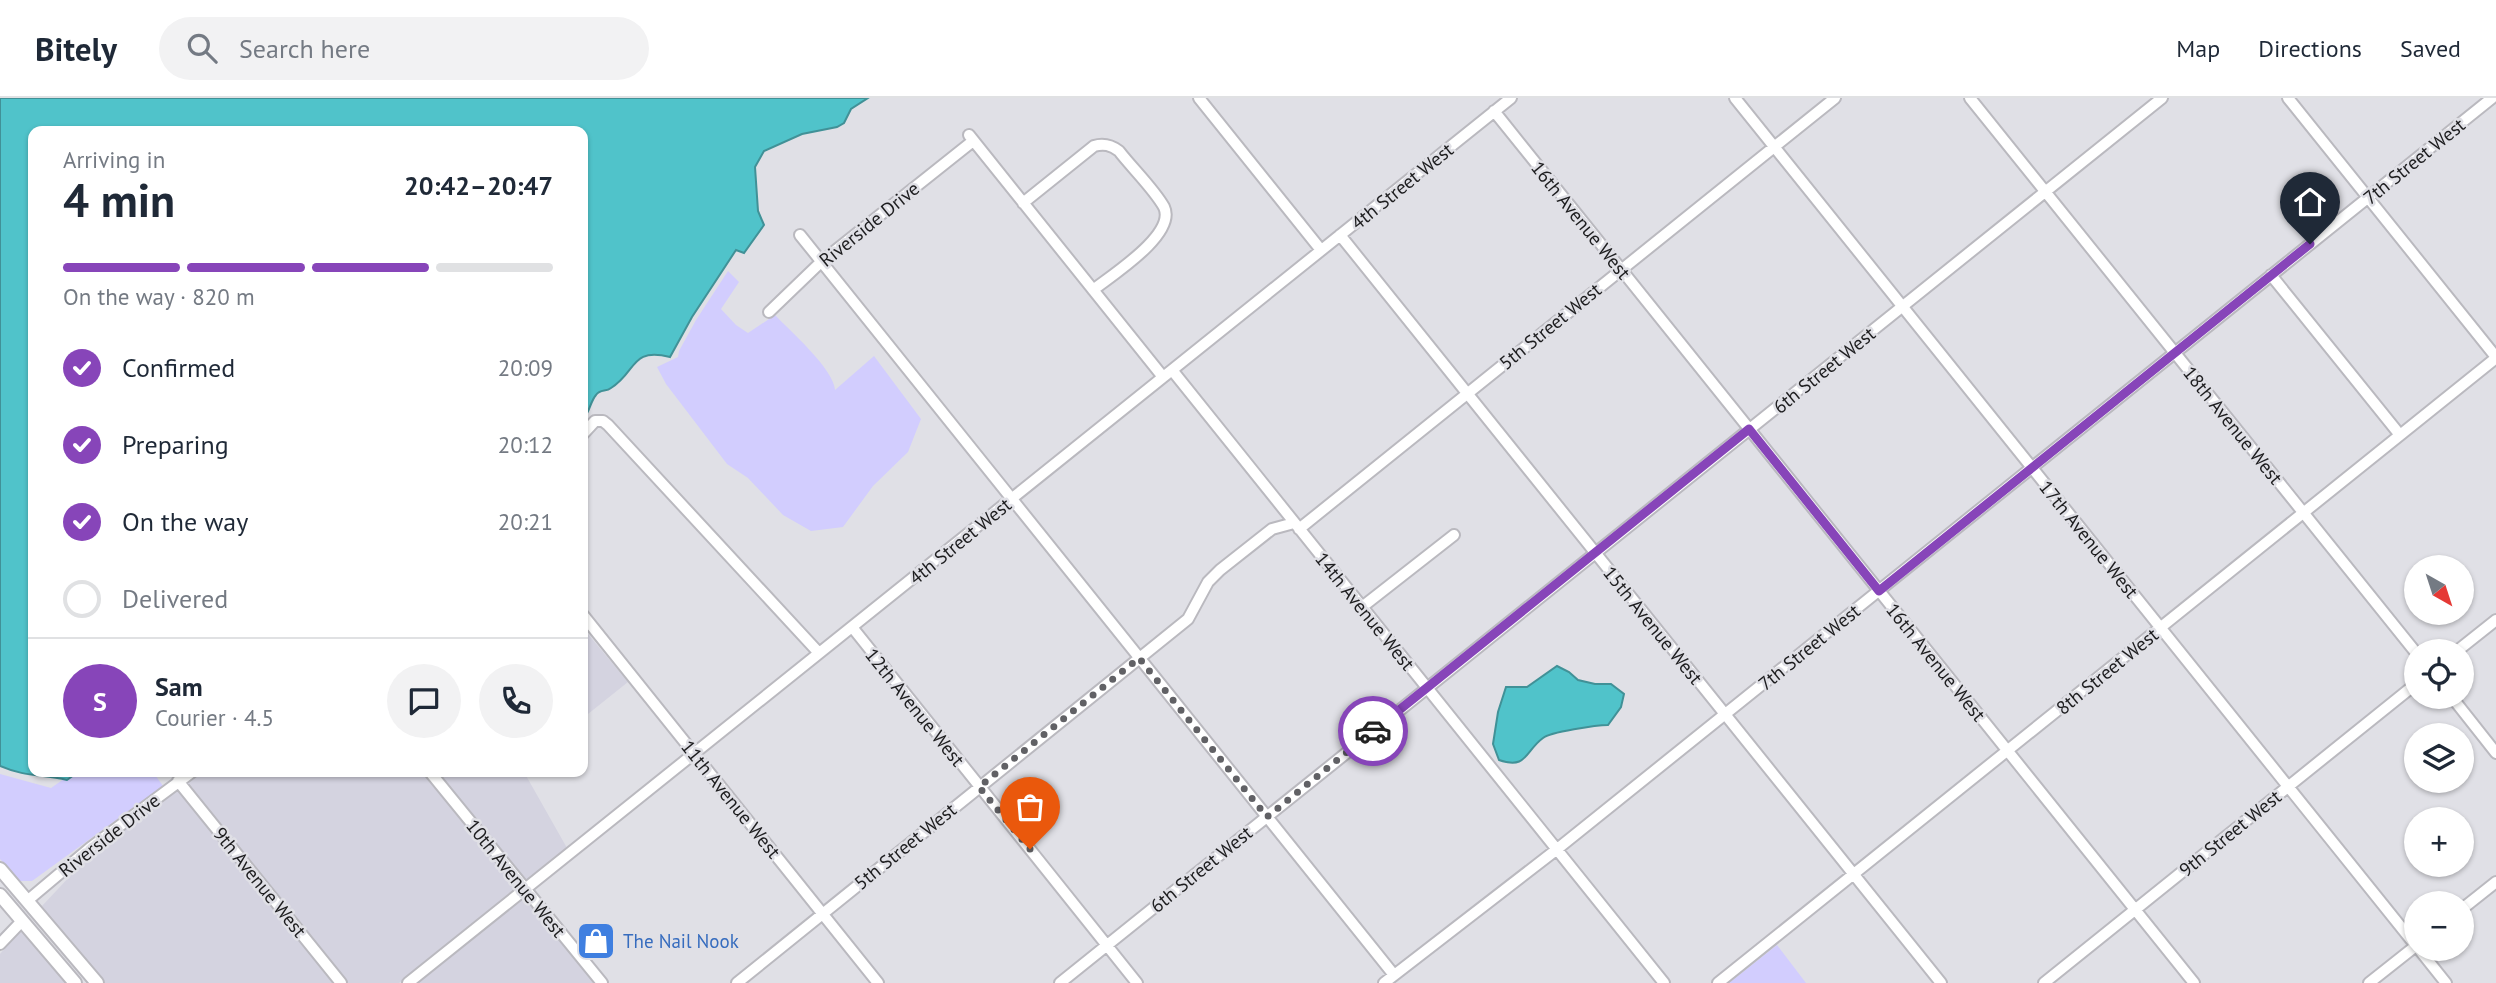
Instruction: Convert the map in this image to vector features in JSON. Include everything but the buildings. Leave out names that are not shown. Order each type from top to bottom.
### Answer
[{"type":"main road","points":[[0,869],[95,981]]},
{"type":"main road","points":[[0,884],[13,897],[27,901]]},
{"type":"main road","points":[[0,895],[75,983]]},
{"type":"main road","points":[[22,921],[36,924],[67,959],[95,981]]},
{"type":"street","points":[[1199,98],[1321,250]]},
{"type":"street","name":"4th Street West","points":[[408,983],[1511,98]]},
{"type":"street","name":"17th Avenue West","points":[[1735,98],[2404,931]]},
{"type":"street","name":"5th Street West","points":[[737,983],[1188,619],[1208,582],[1220,570],[1272,529],[1296,526],[1467,393],[1835,98]]},
{"type":"street","name":"18th Avenue West","points":[[1970,98],[2405,639]]},
{"type":"street","name":"6th Street West","points":[[1060,983],[2162,98]]},
{"type":"street","points":[[2288,98],[2496,357]]},
{"type":"street","name":"7th Street West","points":[[1384,983],[1556,850],[2493,98]]},
{"type":"street","name":"16th Avenue West","points":[[1494,111],[2194,983]]},
{"type":"street","name":"14th Avenue West","points":[[971,138],[1093,290],[1296,526],[1664,983]]},
{"type":"street","name":"Riverside Drive","points":[[769,312],[821,262],[971,138]]},
{"type":"street","points":[[1023,203],[1094,146],[1102,144],[1119,151],[1163,206],[1166,222],[1159,236],[1093,290]]},
{"type":"street","points":[[800,235],[1394,975]]},
{"type":"street","name":"15th Avenue West","points":[[1340,235],[1941,983]]},
{"type":"street","points":[[2271,275],[2400,435]]},
{"type":"street","name":"8th Street West","points":[[1718,983],[2496,357]]},
{"type":"street","points":[[588,429],[599,420],[608,425],[819,653]]},
{"type":"street","points":[[1362,607],[1454,535]]},
{"type":"street","points":[[2472,639],[2496,620]]},
{"type":"street","name":"11th Avenue West","points":[[588,621],[878,983]]},
{"type":"street","name":"12th Avenue West","points":[[852,627],[1137,983]]},
{"type":"street","name":"9th Street West","points":[[2043,983],[2404,693]]},
{"type":"street","points":[[2461,709],[2496,753]]},
{"type":"street","name":"Riverside Drive","points":[[27,901],[80,856],[184,777]]},
{"type":"street","name":"10th Avenue West","points":[[434,777],[602,983]]},
{"type":"street","name":"9th Avenue West","points":[[178,781],[341,983]]},
{"type":"street","points":[[2474,899],[2496,882]]},
{"type":"street","points":[[0,944],[22,921]]},
{"type":"street","points":[[2370,983],[2404,957]]},
{"type":"street","name":"17th Avenue West","points":[[2428,961],[2446,983]]},
{"type":"shaded area","points":[[728,271],[739,282],[721,309],[736,325],[748,333],[775,315],[820,361],[833,381],[835,390],[874,356],[921,419],[908,452],[873,486],[843,527],[811,531],[783,515],[748,478],[727,464],[666,384],[657,367],[678,357],[696,320]]},
{"type":"shaded area","points":[[588,634],[628,682],[588,714]]},
{"type":"shaded area","points":[[0,774],[51,788],[67,777],[157,777],[163,786],[32,881],[19,881],[0,859]]},
{"type":"shaded area","points":[[195,777],[427,777],[517,888],[399,983],[348,983],[186,783]]},
{"type":"shaded area","points":[[441,777],[527,777],[567,848],[525,882]]},
{"type":"shaded area","points":[[177,789],[335,983],[102,983],[60,932],[42,906],[87,858]]},
{"type":"shaded area","points":[[525,897],[595,983],[418,983]]},
{"type":"shaded area","points":[[22,929],[68,983],[0,983],[0,954]]},
{"type":"shaded area","points":[[1777,945],[1806,983],[1729,983]]},
{"type":"water","points":[[0,98],[868,98],[851,109],[844,123],[837,127],[802,134],[764,151],[755,167],[758,211],[764,225],[744,253],[736,250],[692,317],[670,357],[648,355],[641,358],[619,382],[598,393],[588,411],[588,126],[28,126],[28,774],[0,766]]},
{"type":"water","points":[[1557,666],[1578,680],[1611,684],[1624,694],[1621,707],[1608,725],[1547,736],[1520,761],[1515,763],[1499,760],[1493,744],[1498,712],[1506,687],[1527,687]]},
{"type":"water","points":[[46,777],[71,777],[67,780]]},
{"type":"way so far","points":[[1030,849],[979,787],[1139,658],[1267,817],[1373,731]]},
{"type":"place","name":"The Nail Nook","points":[[596,941]]},
{"type":"route","points":[[1373,731],[1749,429],[1879,591],[2310,244]]}]
